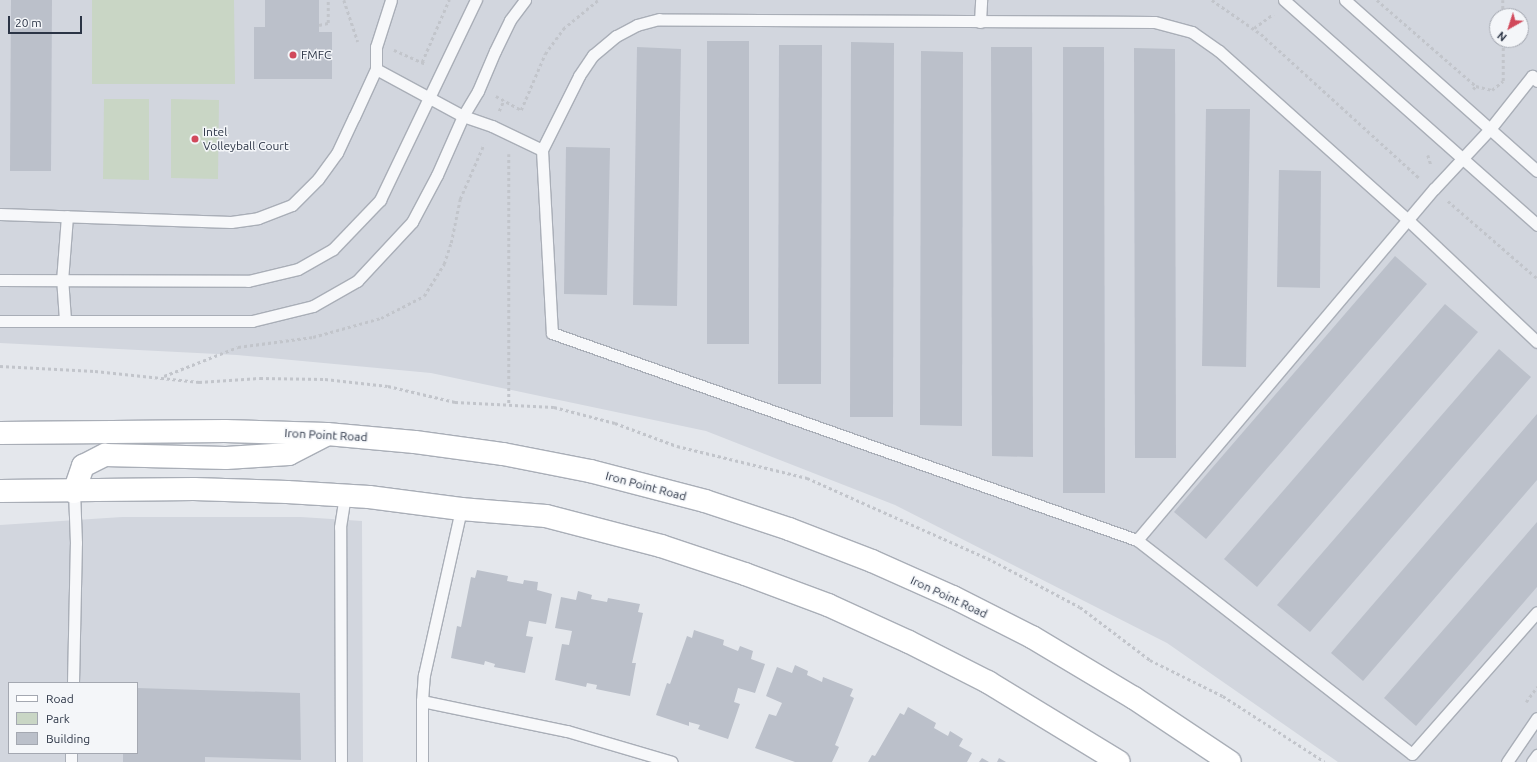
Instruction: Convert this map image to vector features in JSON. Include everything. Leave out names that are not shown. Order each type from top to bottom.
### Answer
[{"type":"main road","name":"Iron Point Road","points":[[0,433],[225,431],[327,434],[415,442],[503,454],[590,471],[705,501],[789,529],[872,561],[953,597],[1032,638],[1134,698],[1230,762]]},
{"type":"main road","points":[[74,492],[83,466],[105,455],[226,458],[289,454],[327,434]]},
{"type":"main road","points":[[0,491],[74,492],[194,489],[345,495],[460,509],[546,516],[661,546],[745,574],[828,606],[916,646],[988,682],[1119,762]]},
{"type":"lane","points":[[0,214],[231,222],[258,218],[292,205],[318,179],[337,153],[376,70],[376,47],[392,0]]},
{"type":"lane","points":[[0,280],[248,281],[298,269],[333,249],[380,200],[401,158],[428,97],[443,73],[476,0]]},
{"type":"lane","points":[[0,321],[252,321],[313,306],[358,281],[412,222],[437,176],[463,116],[478,91],[510,20],[525,0]]},
{"type":"lane","points":[[980,22],[981,0]]},
{"type":"lane","points":[[1284,0],[1537,225]]},
{"type":"lane","points":[[1345,0],[1537,171]]},
{"type":"lane","points":[[1537,342],[1408,220],[1219,51],[1192,32],[1154,22],[659,19],[637,25],[616,36],[593,55],[579,76],[542,150],[552,333],[1138,540],[1412,754],[1537,612]]},
{"type":"lane","points":[[376,70],[463,116],[492,126],[542,150]]},
{"type":"lane","points":[[1138,540],[1434,189],[1464,159],[1490,129],[1532,76],[1537,81]]},
{"type":"lane","points":[[65,320],[62,280],[67,216]]},
{"type":"lane","points":[[73,682],[76,542],[74,492]]},
{"type":"lane","points":[[341,762],[340,527],[345,495]]},
{"type":"lane","points":[[422,762],[422,701],[424,674],[460,509]]},
{"type":"lane","points":[[422,701],[561,729],[672,762]]},
{"type":"lane","points":[[1507,762],[1537,718]]},
{"type":"lane","points":[[1532,762],[1537,755]]},
{"type":"path","points":[[319,25],[328,23],[328,0]]},
{"type":"path","points":[[422,62],[449,0]]},
{"type":"path","points":[[1212,0],[1230,10],[1261,34],[1434,189],[1537,278]]},
{"type":"path","points":[[1376,0],[1476,86]]},
{"type":"path","points":[[490,147],[484,144],[504,100]]},
{"type":"path","points":[[503,152],[509,154],[509,404]]},
{"type":"shaded area","points":[[0,0],[1537,0],[1537,762],[1338,762],[1167,643],[895,505],[706,431],[431,373],[237,355],[0,343]]},
{"type":"shaded area","points":[[122,517],[301,517],[362,521],[363,762],[0,762],[0,525]]},
{"type":"green space","points":[[92,0],[234,0],[235,84],[92,84]]},
{"type":"green space","points":[[104,99],[149,99],[149,180],[103,179]]},
{"type":"green space","name":"Intel Volleyball Court","points":[[171,99],[219,100],[218,179],[171,178]]},
{"type":"building","points":[[11,0],[52,0],[51,171],[10,171]]},
{"type":"building","name":"FMFC","points":[[265,0],[319,0],[319,32],[332,32],[332,79],[254,79],[254,27],[265,27]]},
{"type":"building","points":[[707,41],[749,41],[749,344],[707,344]]},
{"type":"building","points":[[851,42],[894,43],[893,417],[850,417]]},
{"type":"building","points":[[779,45],[822,45],[821,384],[778,384]]},
{"type":"building","points":[[637,47],[681,49],[677,306],[633,305]]},
{"type":"building","points":[[991,47],[1032,47],[1033,457],[992,456]]},
{"type":"building","points":[[1063,47],[1104,47],[1105,493],[1063,493]]},
{"type":"building","points":[[1134,48],[1175,49],[1176,458],[1135,458]]},
{"type":"building","points":[[921,51],[963,52],[962,426],[920,425]]},
{"type":"building","points":[[1206,109],[1250,109],[1246,367],[1202,366]]},
{"type":"building","points":[[566,147],[610,148],[607,295],[564,294]]},
{"type":"building","points":[[1279,170],[1321,171],[1320,288],[1277,287]]},
{"type":"building","points":[[1395,256],[1427,284],[1206,539],[1174,512]]},
{"type":"building","points":[[1445,304],[1478,332],[1257,587],[1224,559]]},
{"type":"building","points":[[1499,349],[1531,377],[1310,632],[1277,605]]},
{"type":"building","points":[[1537,414],[1537,480],[1363,681],[1331,653]]},
{"type":"building","points":[[1537,522],[1537,587],[1416,726],[1384,698]]},
{"type":"building","points":[[477,570],[508,576],[507,581],[523,584],[524,580],[538,582],[537,590],[552,594],[546,624],[529,621],[526,636],[533,637],[525,673],[494,667],[495,664],[485,661],[484,665],[451,658],[457,626],[461,627],[471,577],[475,578]]},
{"type":"building","points":[[578,591],[592,595],[591,599],[607,602],[608,598],[640,604],[638,612],[643,613],[632,663],[636,663],[630,696],[596,689],[597,685],[587,683],[586,687],[555,680],[562,644],[569,645],[572,631],[555,628],[561,597],[576,600]]},
{"type":"building","points":[[694,630],[724,640],[723,645],[738,651],[740,646],[753,651],[751,659],[765,664],[755,693],[738,688],[734,702],[740,704],[728,739],[698,729],[700,725],[689,722],[689,726],[656,715],[667,683],[670,684],[687,636],[692,638]]},
{"type":"building","points":[[795,665],[808,671],[807,675],[822,682],[823,677],[853,689],[850,696],[854,698],[835,745],[839,747],[832,762],[795,762],[755,748],[769,714],[776,716],[782,703],[766,696],[777,667],[792,673]]},
{"type":"building","points":[[138,688],[300,693],[301,760],[205,757],[205,762],[123,762],[123,754],[138,754]]},
{"type":"building","points":[[908,707],[936,723],[934,728],[948,736],[950,731],[963,739],[959,746],[972,753],[967,762],[868,762],[872,755],[875,756],[900,713],[904,715]]},
{"type":"building","points":[[982,758],[989,762],[979,762]]},
{"type":"building","points":[[999,758],[1006,762],[997,762]]},
{"type":"place","name":"FMFC","points":[[293,55]]},
{"type":"place","name":"Intel Volleyball Court","points":[[195,139]]}]
